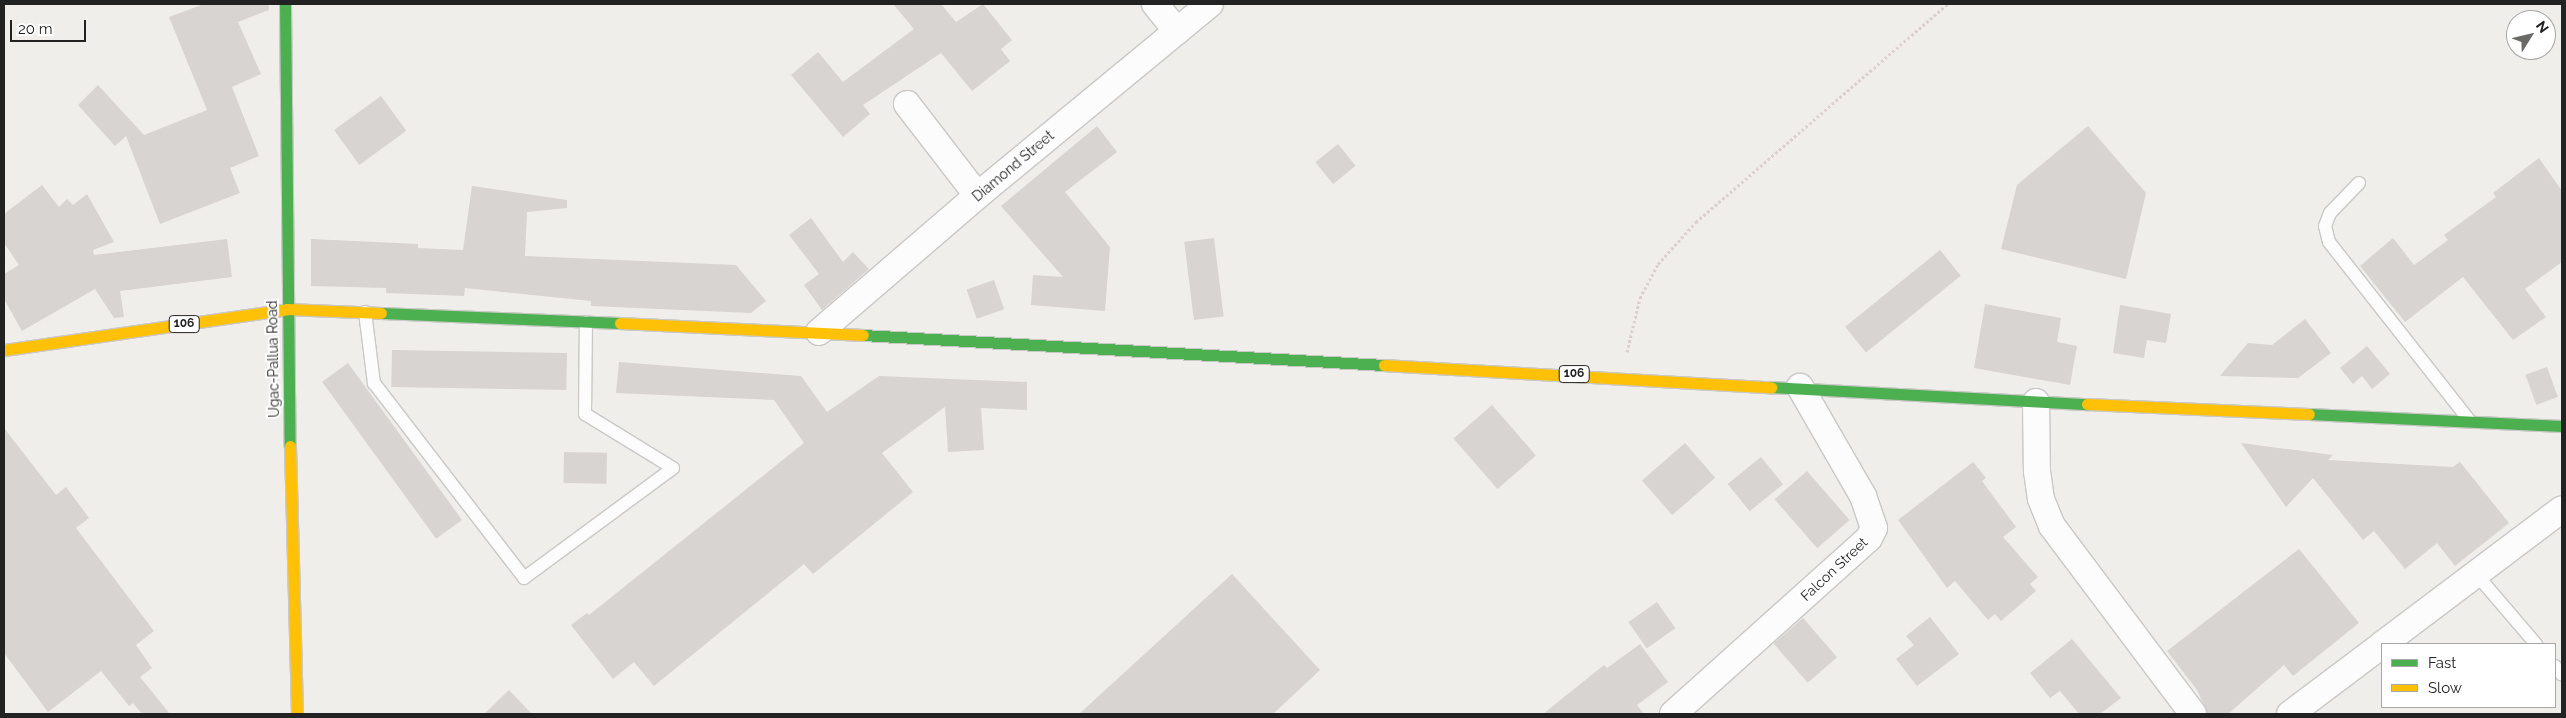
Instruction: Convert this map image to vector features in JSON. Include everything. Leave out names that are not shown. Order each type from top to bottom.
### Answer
[{"type":"main road","name":"Ugac-Pallua Road","points":[[285,4],[287,309],[297,714]]},
{"type":"main road","name":"106","points":[[4,350],[287,309],[819,332],[2036,402],[2562,426]]},
{"type":"street","points":[[1155,4],[1177,31]]},
{"type":"street","name":"Diamond Street","points":[[819,332],[977,196],[1210,4]]},
{"type":"street","points":[[907,104],[977,196]]},
{"type":"street","name":"Falcon Street","points":[[1673,714],[1869,538],[1874,528],[1863,496],[1800,387]]},
{"type":"street","points":[[2036,402],[2037,471],[2041,499],[2052,526],[2193,714]]},
{"type":"street","points":[[2386,643],[2562,509]]},
{"type":"street","points":[[2290,714],[2381,646]]},
{"type":"lane","points":[[2359,183],[2330,213],[2325,226],[2329,242],[2471,422]]},
{"type":"lane","points":[[365,312],[374,383],[524,578],[674,468],[585,414],[586,322]]},
{"type":"lane","points":[[2476,574],[2535,643]]},
{"type":"path","points":[[1621,377],[1640,298],[1658,264],[1696,222],[1948,4]]},
{"type":"building","points":[[204,4],[269,4],[269,10],[238,22],[261,74],[232,87],[259,156],[230,168],[240,193],[160,224],[126,136],[115,146],[78,105],[98,85],[144,135],[207,110],[169,17]]},
{"type":"building","points":[[893,4],[941,4],[956,22],[983,4],[1012,40],[1001,49],[1010,61],[972,91],[941,53],[863,105],[870,114],[843,137],[791,75],[818,52],[843,82],[914,29]]},
{"type":"building","points":[[381,96],[406,131],[359,165],[334,130]]},
{"type":"building","points":[[1097,126],[1117,152],[1065,192],[1110,247],[1105,311],[1031,305],[1033,275],[1063,277],[1001,206]]},
{"type":"building","points":[[2088,126],[2146,193],[2126,279],[2001,249],[2017,185]]},
{"type":"building","points":[[1338,144],[1356,166],[1333,184],[1315,162]]},
{"type":"building","points":[[2539,158],[2562,191],[2562,262],[2525,289],[2546,317],[2513,340],[2463,277],[2405,322],[2360,266],[2393,238],[2414,265],[2448,240],[2444,235],[2496,197],[2493,193]]},
{"type":"building","points":[[42,185],[59,207],[67,199],[73,205],[87,194],[114,242],[93,250],[94,255],[227,239],[232,277],[120,291],[124,317],[114,318],[95,289],[22,331],[4,299],[4,274],[19,265],[4,243],[4,214]]},
{"type":"building","points":[[472,186],[567,200],[567,208],[527,212],[525,256],[736,265],[766,301],[751,313],[591,306],[591,301],[465,288],[464,296],[386,293],[386,288],[311,286],[311,239],[418,244],[418,248],[463,250]]},
{"type":"building","points":[[811,218],[843,262],[853,252],[869,269],[822,310],[804,285],[819,274],[789,235]]},
{"type":"building","points":[[1214,238],[1224,316],[1194,320],[1184,242]]},
{"type":"building","points":[[1940,250],[1961,276],[1866,352],[1845,327]]},
{"type":"building","points":[[994,280],[1004,309],[977,319],[967,289]]},
{"type":"building","points":[[1985,304],[2061,318],[2057,342],[2077,346],[2070,385],[1974,368]]},
{"type":"building","points":[[2120,305],[2171,314],[2166,343],[2147,340],[2144,358],[2113,353]]},
{"type":"building","points":[[2305,319],[2331,353],[2298,378],[2220,376],[2248,343],[2272,345]]},
{"type":"building","points":[[2367,346],[2390,374],[2372,389],[2362,376],[2353,384],[2340,368]]},
{"type":"building","points":[[392,350],[567,353],[566,390],[391,387]]},
{"type":"building","points":[[619,362],[801,376],[827,412],[879,376],[1027,382],[1027,410],[981,408],[984,450],[948,452],[945,407],[882,453],[913,492],[813,574],[804,564],[654,686],[634,662],[613,679],[571,625],[587,613],[589,615],[804,443],[774,400],[616,393]]},
{"type":"building","points":[[348,363],[462,520],[436,539],[322,382]]},
{"type":"building","points":[[2547,367],[2558,397],[2536,405],[2525,375]]},
{"type":"building","points":[[1492,405],[1536,456],[1497,489],[1454,438]]},
{"type":"building","points":[[4,428],[56,495],[66,487],[89,518],[76,528],[154,631],[136,645],[152,668],[140,677],[170,714],[142,714],[133,703],[129,706],[101,671],[48,712],[4,653]]},
{"type":"building","points":[[1685,443],[1715,478],[1672,515],[1642,480]]},
{"type":"building","points":[[2241,443],[2333,455],[2328,460],[2453,467],[2460,462],[2509,523],[2455,566],[2437,543],[2405,569],[2374,531],[2363,540],[2313,478],[2286,507]]},
{"type":"building","points":[[564,452],[607,453],[606,484],[563,483]]},
{"type":"building","points":[[1761,457],[1783,484],[1750,511],[1728,484]]},
{"type":"building","points":[[1973,462],[1986,478],[1982,481],[2016,527],[2003,537],[2038,577],[2030,584],[2036,591],[2001,621],[1995,614],[1988,620],[1955,581],[1947,588],[1898,520]]},
{"type":"building","points":[[1807,471],[1850,520],[1817,548],[1775,499]]},
{"type":"building","points":[[2299,549],[2359,623],[2293,676],[2284,665],[2228,714],[2208,714],[2197,690],[2167,651]]},
{"type":"building","points":[[1232,574],[1320,670],[1273,714],[1079,714]]},
{"type":"building","points":[[1657,602],[1675,628],[1647,648],[1628,622]]},
{"type":"building","points":[[1930,617],[1959,654],[1917,686],[1896,659],[1914,645],[1906,636]]},
{"type":"building","points":[[1803,618],[1837,657],[1808,683],[1774,644]]},
{"type":"building","points":[[2072,639],[2121,698],[2100,714],[2079,714],[2060,691],[2050,698],[2030,673]]},
{"type":"building","points":[[1640,644],[1668,682],[1637,705],[1644,714],[1543,714],[1604,665],[1607,668]]},
{"type":"building","points":[[509,690],[532,714],[484,714]]},
{"type":"traffic: fast","points":[[285,4],[290,446]]},
{"type":"traffic: fast","points":[[381,313],[620,323]]},
{"type":"traffic: fast","points":[[863,335],[1384,365]]},
{"type":"traffic: fast","points":[[1771,387],[2087,404]]},
{"type":"traffic: fast","points":[[2309,414],[2562,426]]},
{"type":"traffic: slow","points":[[4,350],[287,309],[381,313]]},
{"type":"traffic: slow","points":[[620,323],[863,335]]},
{"type":"traffic: slow","points":[[1384,365],[1771,387]]},
{"type":"traffic: slow","points":[[2087,404],[2309,414]]},
{"type":"traffic: slow","points":[[290,446],[297,714]]}]
